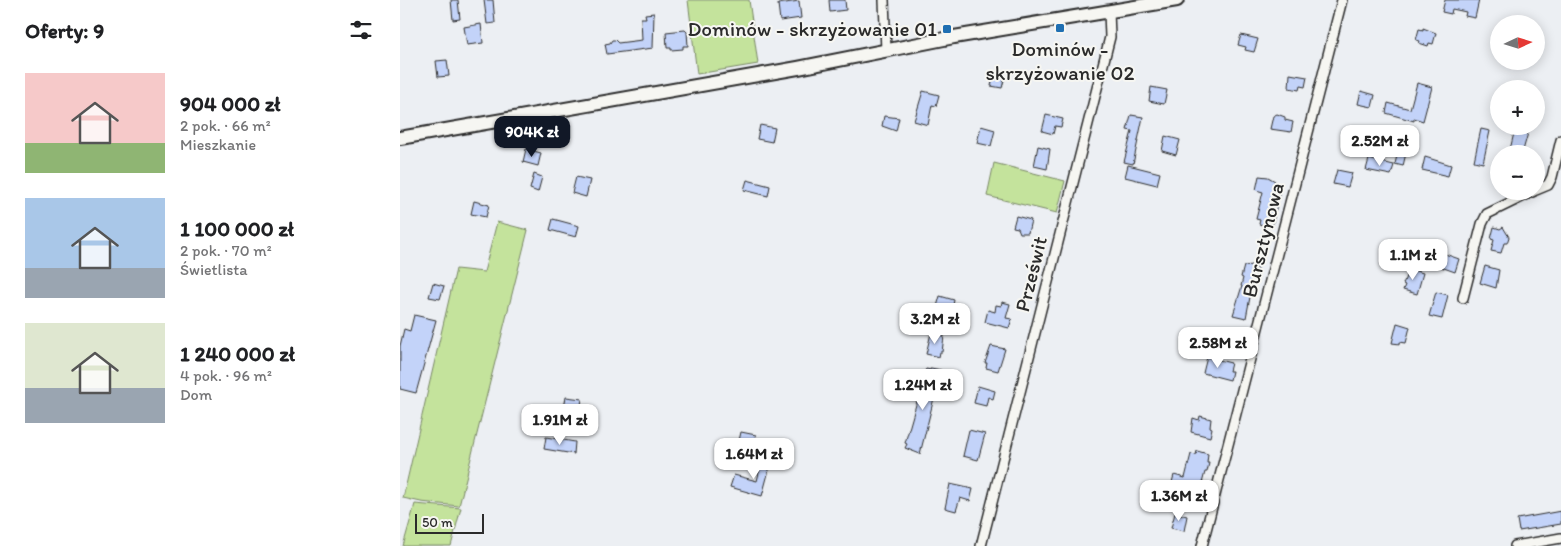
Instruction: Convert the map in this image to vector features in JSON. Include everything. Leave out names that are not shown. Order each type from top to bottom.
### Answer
[{"type":"street","points":[[884,0],[886,51]]},
{"type":"street","points":[[400,138],[886,51],[954,37],[1177,0]]},
{"type":"street","name":"Bursztynowa","points":[[1202,546],[1342,0]]},
{"type":"street","name":"Prześwit","points":[[981,546],[1110,37],[1109,11]]},
{"type":"street","points":[[1545,186],[1548,185],[1552,177],[1561,140]]},
{"type":"street","points":[[1463,298],[1482,224],[1487,214],[1516,200]]},
{"type":"street","points":[[1514,546],[1561,538]]},
{"type":"green space","points":[[688,0],[749,0],[758,64],[697,74]]},
{"type":"green space","points":[[994,163],[1065,181],[1057,213],[987,196]]},
{"type":"green space","points":[[497,222],[528,230],[459,506],[403,498],[456,269],[484,272]]},
{"type":"green space","points":[[415,504],[461,508],[451,546],[403,546]]},
{"type":"building","points":[[451,0],[458,0],[460,19],[453,20]]},
{"type":"building","points":[[484,0],[493,0],[495,23],[487,24]]},
{"type":"building","points":[[829,0],[845,0],[846,10],[830,12]]},
{"type":"building","points":[[1445,0],[1479,0],[1475,18],[1465,16],[1466,12],[1452,9],[1451,14],[1442,12]]},
{"type":"building","points":[[799,1],[801,18],[780,21],[778,4]]},
{"type":"building","points":[[654,13],[653,48],[607,54],[605,44],[610,43],[612,40],[618,43],[642,40],[641,18],[646,18],[645,14]]},
{"type":"building","points":[[481,24],[483,43],[467,45],[464,27]]},
{"type":"building","points":[[1423,28],[1436,33],[1433,44],[1429,43],[1428,46],[1416,40],[1419,29],[1423,30]]},
{"type":"building","points":[[685,30],[687,32],[688,46],[683,46],[683,49],[671,50],[671,48],[667,48],[666,32]]},
{"type":"building","points":[[1241,35],[1258,39],[1254,52],[1245,50],[1246,47],[1238,45]]},
{"type":"building","points":[[447,60],[449,76],[438,77],[436,61]]},
{"type":"building","points":[[994,73],[1005,76],[1002,88],[991,86]]},
{"type":"building","points":[[1290,74],[1307,77],[1305,87],[1300,86],[1299,90],[1289,88]]},
{"type":"building","points":[[1417,83],[1432,87],[1423,121],[1414,118],[1414,121],[1386,113],[1388,103],[1410,109]]},
{"type":"building","points":[[1151,87],[1167,90],[1164,104],[1149,101]]},
{"type":"building","points":[[923,91],[939,95],[936,106],[932,105],[928,125],[914,121]]},
{"type":"building","points":[[1361,91],[1375,95],[1372,107],[1358,104]]},
{"type":"building","points":[[1277,114],[1285,117],[1285,120],[1293,122],[1291,132],[1270,129],[1273,116]]},
{"type":"building","points":[[1046,115],[1063,119],[1061,127],[1055,126],[1053,134],[1042,131]]},
{"type":"building","points":[[1131,115],[1143,117],[1133,164],[1124,162],[1132,131],[1127,130]]},
{"type":"building","points":[[884,116],[899,118],[896,131],[882,126]]},
{"type":"building","points":[[760,125],[775,128],[772,142],[757,139]]},
{"type":"building","points":[[981,126],[995,130],[991,146],[977,143]]},
{"type":"building","points":[[1357,128],[1369,131],[1363,150],[1352,147]]},
{"type":"building","points":[[1481,129],[1490,131],[1483,163],[1474,161]]},
{"type":"building","points":[[1514,135],[1527,135],[1525,145],[1511,145]]},
{"type":"building","points":[[1165,136],[1180,140],[1176,155],[1162,151]]},
{"type":"building","points":[[1401,138],[1409,140],[1403,166],[1395,164]]},
{"type":"building","points":[[1038,146],[1050,149],[1047,169],[1034,166]]},
{"type":"building","points":[[526,149],[541,153],[538,166],[523,162]]},
{"type":"building","points":[[1425,157],[1451,165],[1448,176],[1422,170]]},
{"type":"building","points":[[1369,159],[1394,165],[1391,175],[1366,170]]},
{"type":"building","points":[[1128,165],[1160,173],[1157,185],[1125,177]]},
{"type":"building","points":[[1337,170],[1352,173],[1348,187],[1333,184]]},
{"type":"building","points":[[534,174],[542,177],[538,192],[530,189]]},
{"type":"building","points":[[1259,176],[1268,177],[1275,181],[1274,188],[1280,190],[1272,227],[1259,224],[1260,220],[1256,219],[1263,192],[1256,190]]},
{"type":"building","points":[[576,177],[590,180],[586,197],[572,193]]},
{"type":"building","points":[[747,180],[770,186],[768,196],[744,190]]},
{"type":"building","points":[[474,201],[489,205],[486,217],[471,214]]},
{"type":"building","points":[[1016,216],[1031,220],[1028,233],[1020,233],[1018,228],[1013,227]]},
{"type":"building","points":[[553,219],[579,226],[576,237],[550,230]]},
{"type":"building","points":[[1494,227],[1500,229],[1503,227],[1509,237],[1507,243],[1504,243],[1501,253],[1491,251],[1494,240],[1491,239]]},
{"type":"building","points":[[1445,254],[1459,259],[1455,272],[1441,267]]},
{"type":"building","points":[[1252,265],[1258,269],[1246,318],[1233,315],[1242,286],[1243,278],[1241,277],[1244,266]]},
{"type":"building","points":[[1485,266],[1499,270],[1496,288],[1480,283]]},
{"type":"building","points":[[1409,269],[1423,273],[1417,294],[1403,290],[1405,285],[1403,284]]},
{"type":"building","points":[[433,283],[444,286],[440,299],[429,297]]},
{"type":"building","points":[[1436,292],[1448,295],[1442,319],[1429,316]]},
{"type":"building","points":[[940,296],[954,300],[948,320],[934,317]]},
{"type":"building","points":[[1002,302],[1010,304],[1006,318],[1012,319],[1009,328],[985,322],[988,310],[995,312],[996,305],[1001,306]]},
{"type":"building","points":[[414,315],[436,320],[416,393],[400,389],[400,346],[404,329],[410,331]]},
{"type":"building","points":[[1397,323],[1410,327],[1406,343],[1392,343]]},
{"type":"building","points":[[1220,325],[1231,328],[1229,338],[1237,340],[1235,349],[1215,344]]},
{"type":"building","points":[[931,333],[944,336],[942,352],[940,352],[939,357],[926,354]]},
{"type":"building","points":[[991,346],[1005,349],[998,371],[986,368],[987,363],[985,363]]},
{"type":"building","points":[[1207,357],[1231,363],[1229,371],[1232,371],[1230,380],[1203,373]]},
{"type":"building","points":[[931,368],[941,370],[920,454],[905,448],[907,444],[905,443],[921,387],[923,373],[926,369],[931,370]]},
{"type":"building","points":[[978,386],[995,391],[993,399],[988,397],[986,406],[974,403]]},
{"type":"building","points":[[566,397],[582,399],[580,411],[564,408]]},
{"type":"building","points":[[546,406],[555,408],[549,432],[540,430]]},
{"type":"building","points":[[1200,416],[1211,419],[1210,437],[1191,432],[1193,418],[1199,420]]},
{"type":"building","points":[[969,430],[985,434],[978,460],[963,456]]},
{"type":"building","points":[[741,432],[756,435],[753,448],[738,445]]},
{"type":"building","points":[[546,437],[575,442],[574,454],[544,449]]},
{"type":"building","points":[[1197,451],[1208,454],[1207,463],[1209,463],[1195,500],[1184,497],[1186,490],[1171,486],[1174,475],[1185,478],[1191,454],[1196,455]]},
{"type":"building","points":[[763,456],[772,459],[762,496],[730,487],[734,475],[757,481]]},
{"type":"building","points":[[950,484],[973,489],[970,501],[960,498],[956,511],[945,508]]},
{"type":"building","points":[[1561,511],[1561,524],[1519,531],[1517,519]]},
{"type":"building","points":[[1175,513],[1187,516],[1184,531],[1171,528]]},
{"type":"place","name":"Dominów - skrzyżowanie 02","points":[[1060,28]]},
{"type":"place","name":"Dominów - skrzyżowanie 01","points":[[947,29]]}]
